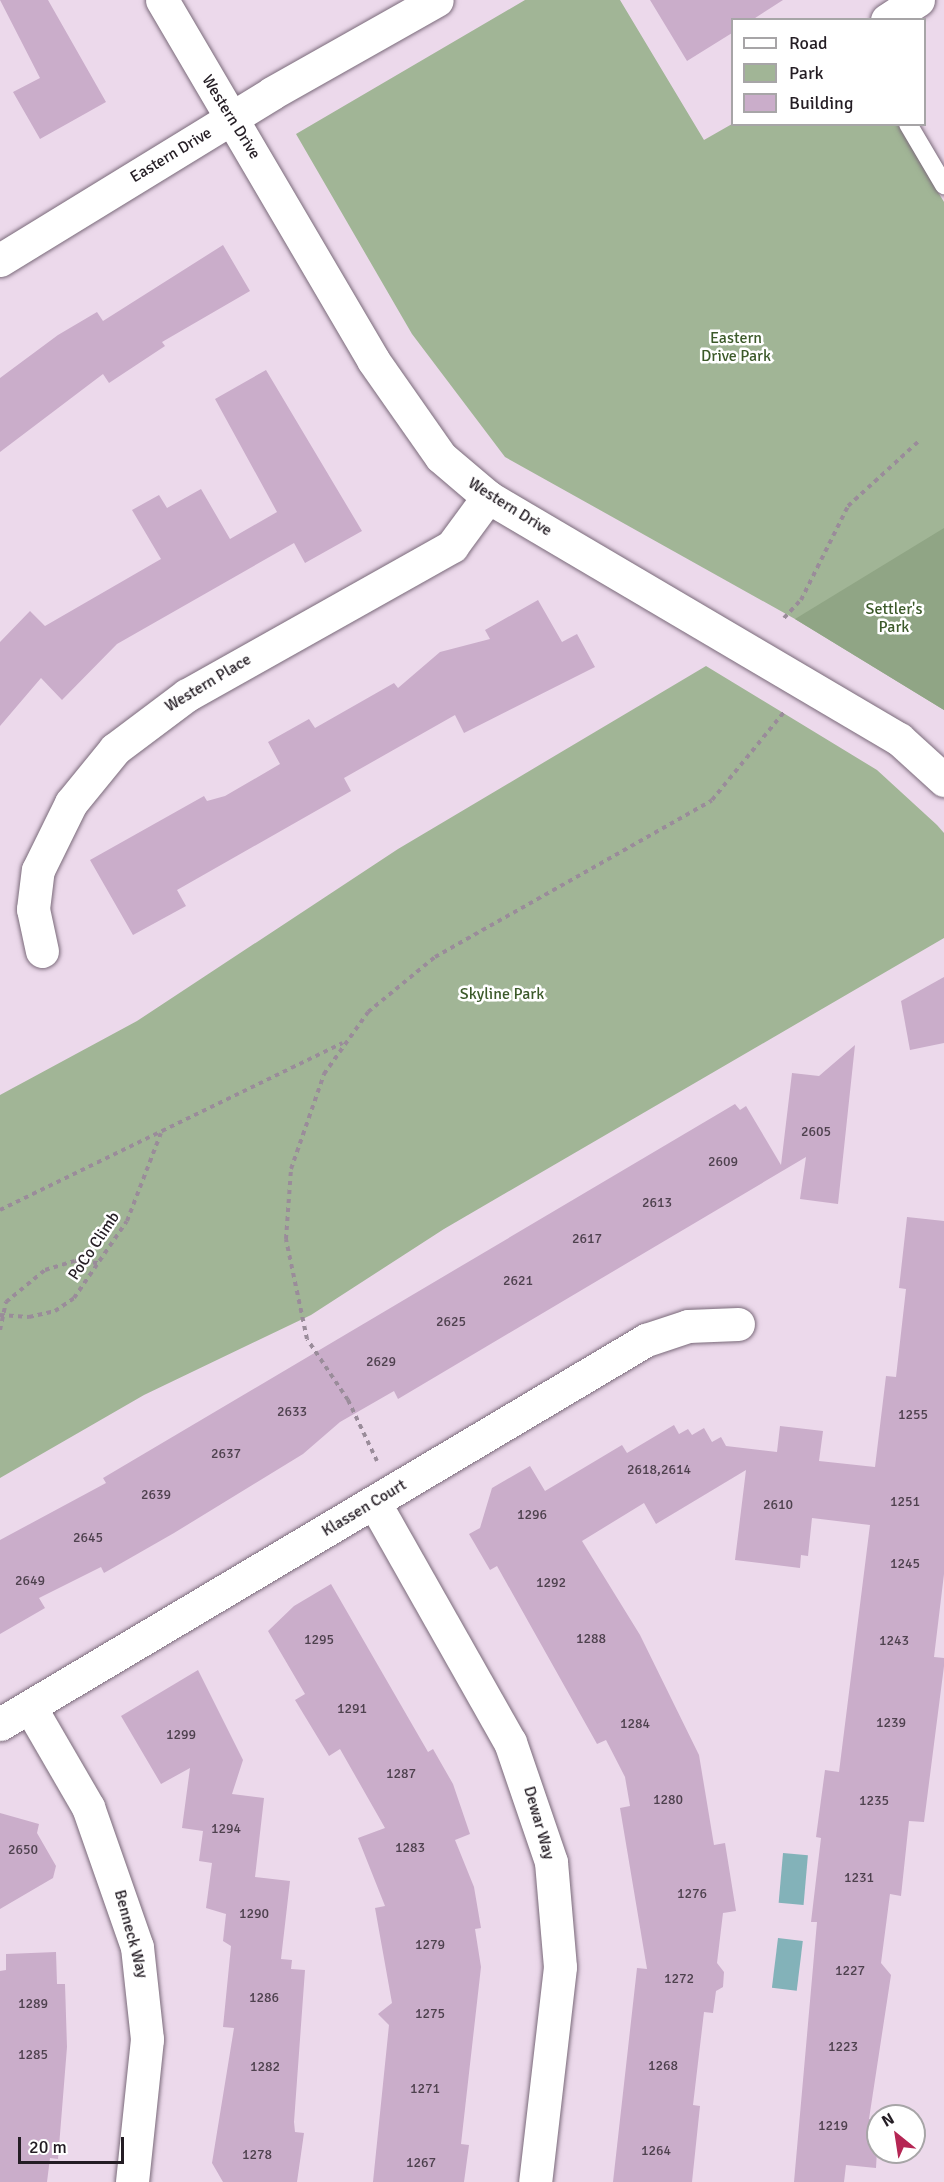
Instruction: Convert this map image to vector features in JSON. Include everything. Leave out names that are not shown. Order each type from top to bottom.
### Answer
[{"type":"street","name":"Western Drive","points":[[162,0],[230,120],[254,152],[413,423],[441,457],[488,497],[899,739],[944,780]]},
{"type":"street","name":"Eastern Drive","points":[[0,260],[230,120],[437,0]]},
{"type":"street","points":[[890,18],[918,0]]},
{"type":"street","name":"Western Place","points":[[42,951],[33,909],[42,860],[71,803],[115,749],[195,690],[452,546],[488,497]]},
{"type":"street","name":"Klassen Court","points":[[0,1724],[646,1340],[688,1326],[738,1324]]},
{"type":"street","name":"Dewar Way","points":[[374,1502],[510,1742],[551,1862],[560,1967],[535,2182]]},
{"type":"street","name":"Benneck Way","points":[[30,1707],[88,1807],[137,1947],[147,2039],[132,2182]]},
{"type":"lane","points":[[909,126],[944,185]]},
{"type":"path","points":[[784,618],[801,600],[848,506],[919,441]]},
{"type":"path","points":[[380,1467],[348,1400],[307,1339],[286,1239],[291,1169],[324,1074],[343,1043],[368,1012],[435,957],[712,800],[787,709]]},
{"type":"path","points":[[0,1210],[343,1043]]},
{"type":"path","name":"PoCo Climb","points":[[1,1315],[29,1317],[55,1311],[74,1298],[127,1221],[162,1132]]},
{"type":"path","points":[[0,1330],[1,1315],[20,1288],[45,1270],[75,1261],[98,1263]]},
{"type":"green space","name":"Eastern Drive Park","points":[[525,0],[620,0],[704,140],[731,125],[899,126],[944,202],[944,710],[795,619],[505,457],[412,334],[296,134]]},
{"type":"green space","name":"Settler's Park","points":[[944,528],[944,710],[795,619]]},
{"type":"green space","name":"Skyline Park","points":[[706,666],[877,770],[944,833],[944,938],[444,1229],[311,1315],[144,1395],[0,1478],[0,1095],[137,1021],[398,849]]},
{"type":"water","points":[[783,1853],[808,1855],[804,1905],[779,1903]]},
{"type":"water","points":[[778,1938],[803,1941],[797,1991],[772,1988]]},
{"type":"building","points":[[0,0],[48,0],[106,102],[40,139],[13,92],[40,78]]},
{"type":"building","points":[[650,0],[783,0],[755,18],[731,18],[731,34],[687,61]]},
{"type":"building","points":[[223,245],[250,291],[162,342],[165,346],[109,383],[103,374],[0,452],[0,378],[58,335],[97,312],[103,321]]},
{"type":"building","points":[[266,370],[362,531],[305,563],[294,543],[117,644],[62,700],[41,678],[0,726],[0,642],[30,611],[45,626],[161,559],[132,510],[159,495],[167,508],[201,489],[230,539],[277,512],[215,399]]},
{"type":"building","points":[[538,600],[562,642],[577,634],[595,667],[464,733],[455,715],[344,778],[351,791],[177,890],[186,906],[133,935],[90,860],[204,796],[207,801],[225,796],[280,764],[268,742],[309,719],[315,728],[394,683],[398,688],[440,652],[490,639],[485,630]]},
{"type":"building","points":[[944,977],[944,1043],[910,1050],[901,1001]]},
{"type":"building","points":[[855,1045],[838,1204],[800,1199],[806,1157],[398,1399],[394,1391],[340,1422],[303,1454],[174,1533],[104,1573],[101,1567],[39,1598],[45,1608],[0,1634],[0,1540],[106,1483],[103,1478],[735,1104],[740,1110],[746,1106],[781,1165],[792,1073],[819,1076]]},
{"type":"building","points":[[907,1217],[944,1221],[944,1574],[934,1657],[944,1658],[944,1666],[924,1822],[909,1821],[901,1896],[890,1894],[881,1963],[891,1975],[871,2104],[866,2104],[866,2164],[876,2164],[876,2168],[846,2165],[844,2182],[794,2182],[817,1922],[811,1922],[821,1838],[816,1837],[825,1770],[839,1772],[870,1525],[812,1518],[808,1556],[801,1555],[800,1568],[735,1560],[746,1470],[656,1524],[644,1503],[582,1541],[640,1635],[699,1755],[714,1845],[725,1843],[736,1911],[723,1913],[717,1963],[724,1972],[723,1987],[716,1991],[713,2013],[704,2012],[693,2105],[700,2106],[692,2182],[613,2182],[637,1968],[647,1969],[620,1808],[630,1806],[625,1777],[606,1740],[597,1744],[497,1566],[490,1570],[469,1534],[480,1528],[492,1488],[530,1466],[545,1491],[622,1445],[627,1453],[674,1425],[679,1434],[688,1429],[692,1435],[704,1428],[712,1442],[721,1437],[726,1446],[777,1452],[780,1426],[823,1431],[819,1461],[875,1467],[886,1376],[896,1377],[906,1289],[899,1288]]},
{"type":"building","points":[[331,1584],[428,1752],[433,1749],[453,1784],[470,1834],[455,1840],[474,1887],[481,1928],[475,1929],[481,1967],[461,2144],[469,2145],[464,2182],[373,2182],[389,2025],[378,2014],[392,2003],[375,1908],[385,1906],[358,1838],[385,1828],[340,1749],[329,1756],[295,1700],[305,1694],[268,1631],[294,1606]]},
{"type":"building","points":[[198,1670],[243,1760],[232,1794],[264,1798],[255,1877],[290,1881],[281,1959],[292,1960],[291,1969],[305,1970],[294,2122],[295,2132],[304,2133],[297,2182],[223,2182],[212,2163],[234,2028],[223,2027],[231,1946],[223,1941],[226,1914],[206,1908],[212,1863],[199,1861],[203,1831],[182,1828],[190,1768],[161,1784],[121,1716]]},
{"type":"building","points":[[0,1813],[39,1824],[37,1833],[56,1866],[53,1878],[0,1909]]},
{"type":"building","points":[[56,1952],[57,1984],[65,1984],[67,2047],[58,2159],[50,2158],[47,2182],[0,2182],[0,1971],[6,1970],[6,1954]]}]
